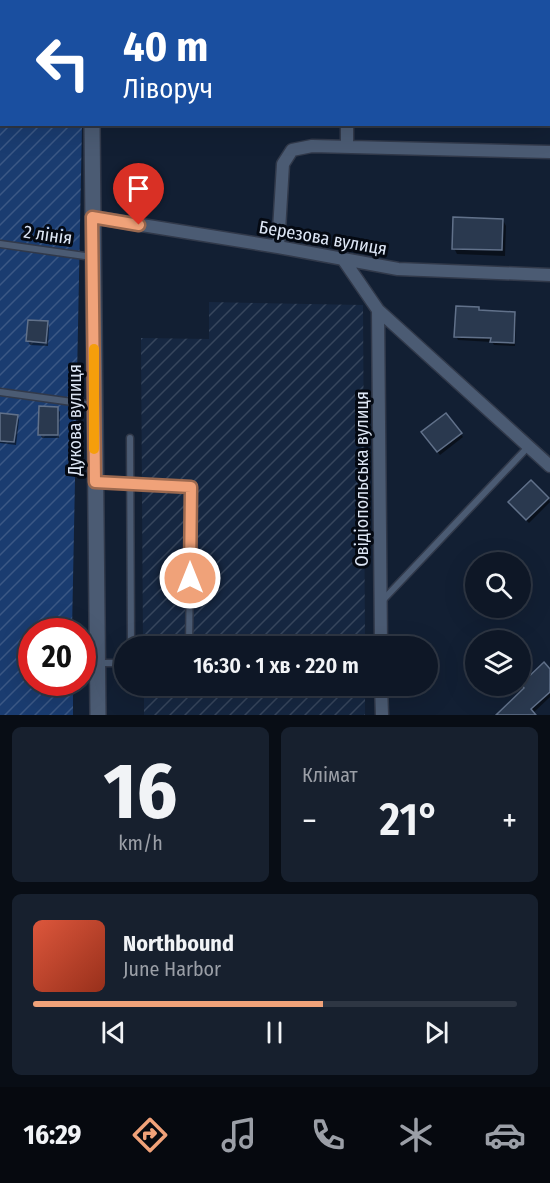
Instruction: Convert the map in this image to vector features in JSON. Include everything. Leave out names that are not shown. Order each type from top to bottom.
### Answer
[{"type":"street","name":"Дукова вулиця","points":[[92,126],[98,715]]},
{"type":"street","points":[[347,147],[348,126]]},
{"type":"street","points":[[278,247],[283,164],[292,150],[312,146],[550,152]]},
{"type":"street","name":"Березова вулиця","points":[[92,217],[398,269],[550,275]]},
{"type":"street","points":[[343,259],[378,310],[550,466]]},
{"type":"street","name":"Овідіопольська вулиця","points":[[378,310],[381,636]]},
{"type":"street","points":[[381,696],[382,715]]},
{"type":"lane","name":"2 лінія","points":[[0,244],[93,257]]},
{"type":"lane","points":[[0,392],[94,405]]},
{"type":"lane","points":[[130,438],[130,636]]},
{"type":"lane","points":[[381,602],[528,446]]},
{"type":"lane","points":[[95,482],[191,487],[189,636]]},
{"type":"lane","points":[[98,663],[114,663]]},
{"type":"shaded area","points":[[0,126],[82,126],[72,618],[18,618],[18,696],[73,696],[73,715],[0,715]]},
{"type":"shaded area","points":[[209,302],[363,305],[365,636],[143,636],[141,338],[209,339]]},
{"type":"shaded area","points":[[144,696],[365,696],[365,715],[144,715]]},
{"type":"building","points":[[453,217],[503,219],[502,250],[452,249]]},
{"type":"building","points":[[456,306],[515,312],[514,343],[490,342],[491,338],[454,337]]},
{"type":"building","points":[[28,320],[48,321],[46,343],[26,341]]},
{"type":"building","points":[[39,406],[58,407],[58,435],[38,435]]},
{"type":"building","points":[[0,413],[18,415],[14,442],[0,441]]},
{"type":"building","points":[[446,413],[462,433],[437,452],[421,432]]},
{"type":"building","points":[[531,480],[549,498],[526,520],[508,502]]},
{"type":"building","points":[[544,662],[550,669],[550,692],[531,709],[536,715],[496,715],[516,696],[531,696],[531,674]]},
{"type":"slow traffic","points":[[94,349],[94,449]]},
{"type":"route","points":[[139,225],[92,217],[95,482],[191,487],[190,578]]}]
